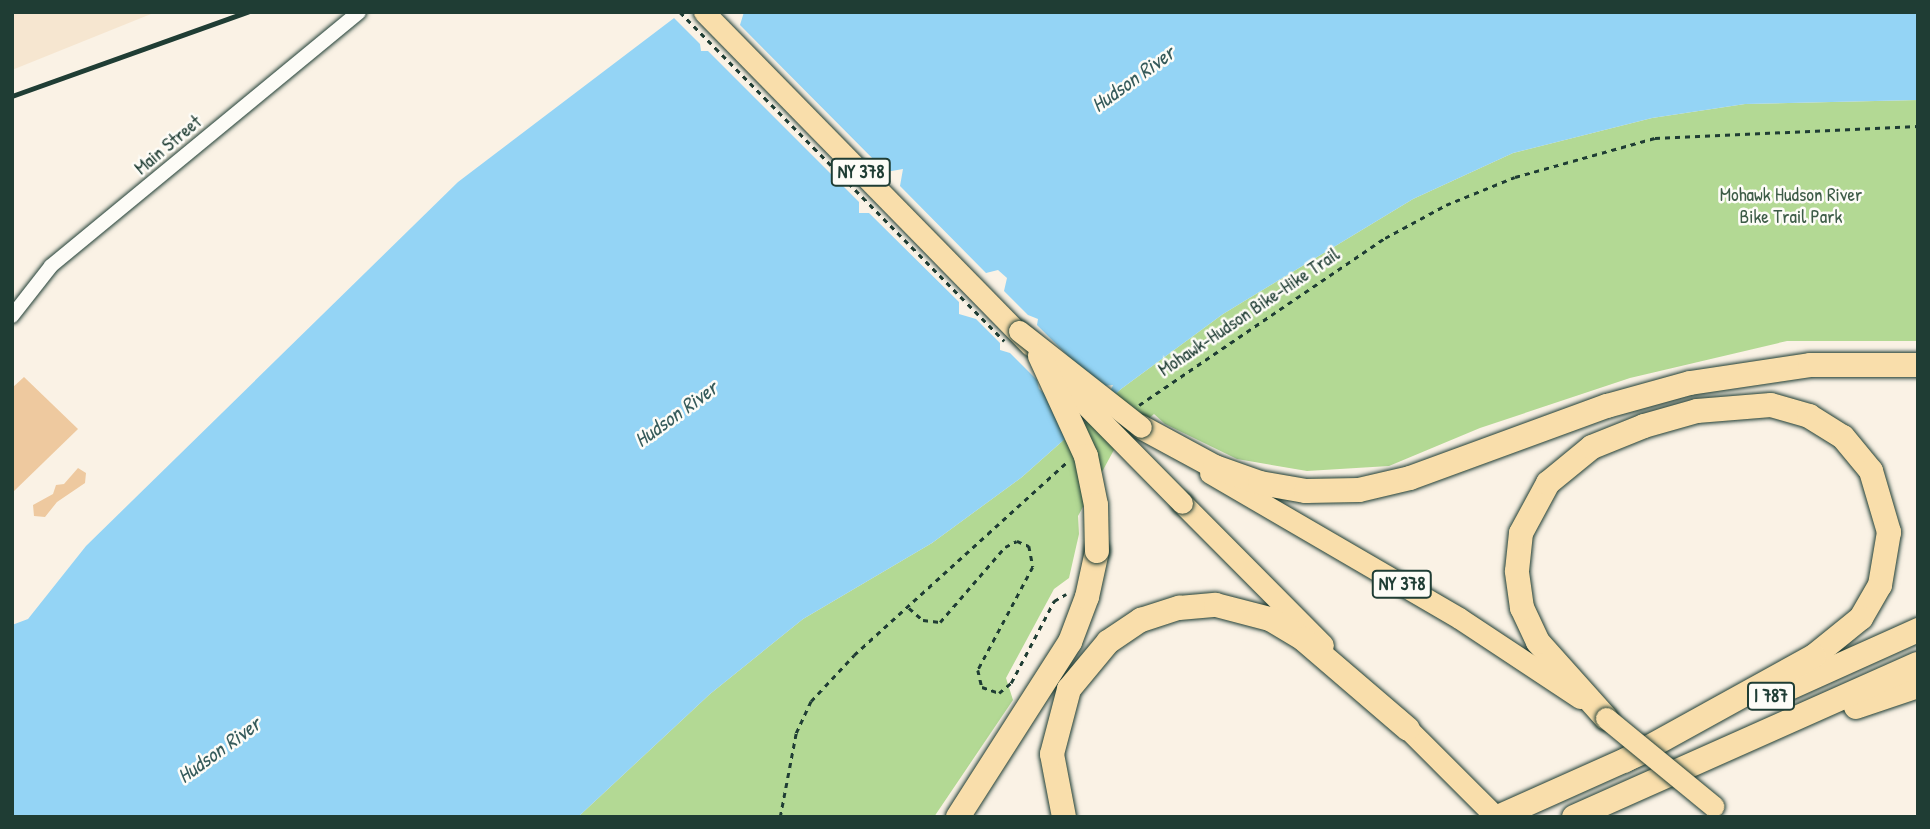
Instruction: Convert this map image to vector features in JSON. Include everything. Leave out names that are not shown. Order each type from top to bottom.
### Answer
[{"type":"highway","points":[[958,817],[1070,642],[1087,597],[1097,551],[1096,505],[1086,456],[1040,356]]},
{"type":"highway","points":[[1135,421],[1191,458],[1236,475],[1283,488],[1359,490],[1410,478],[1607,406],[1690,383],[1810,365],[1918,365]]},
{"type":"highway","points":[[1606,718],[1545,651],[1522,608],[1517,552],[1529,513],[1548,483],[1592,447],[1644,426],[1697,411],[1772,405],[1809,415],[1843,436],[1871,471],[1889,532],[1880,585],[1861,618],[1814,656],[1623,761]]},
{"type":"highway","points":[[1064,817],[1052,754],[1069,689],[1108,642],[1141,620],[1169,611],[1216,606],[1270,619],[1303,639],[1408,729]]},
{"type":"highway","name":"I 787","points":[[1497,817],[1918,630]]},
{"type":"highway","name":"I 787","points":[[1574,817],[1918,664]]},
{"type":"highway","points":[[1722,751],[1918,686]]},
{"type":"main road","name":"NY 378","points":[[704,12],[1012,337],[1135,421]]},
{"type":"main road","name":"NY 378","points":[[1012,337],[1040,356],[1182,503],[1497,817]]},
{"type":"main road","name":"NY 378","points":[[1191,458],[1496,641],[1606,718],[1719,811]]},
{"type":"street","name":"Main Street","points":[[12,316],[51,266],[359,12]]},
{"type":"path","points":[[680,12],[1012,337]]},
{"type":"path","name":"Mohawk-Hudson Bike-Hike Trail","points":[[1135,421],[1334,270],[1411,223],[1494,184],[1582,155],[1655,138],[1918,126]]},
{"type":"path","points":[[780,817],[796,733],[811,701],[1074,456]]},
{"type":"path","points":[[909,608],[923,620],[940,622],[1005,547],[1017,541],[1029,546],[1033,567],[978,670],[982,687],[999,693],[1011,683],[1054,601],[1073,593]]},
{"type":"shaded area","points":[[12,12],[156,12],[12,70]]},
{"type":"green space","name":"Mohawk Hudson River Bike Trail Park","points":[[1918,100],[1918,341],[1787,341],[1630,378],[1480,428],[1389,466],[1307,471],[1237,459],[1165,424],[1154,414],[1115,448],[1078,516],[1079,534],[1069,578],[1054,589],[1006,678],[1013,700],[934,817],[578,817],[710,694],[803,619],[932,543],[1022,477],[1121,389],[1223,314],[1413,199],[1513,153],[1652,118],[1745,104]]},
{"type":"water","name":"Hudson River","points":[[682,12],[1918,12],[1918,100],[1745,104],[1652,118],[1513,153],[1413,199],[1223,314],[1121,389],[1022,477],[932,543],[803,619],[710,694],[578,817],[12,817],[12,625],[28,619],[86,546],[458,182]]},
{"type":"pier","points":[[676,12],[744,12],[740,25],[886,172],[903,169],[900,186],[986,273],[998,270],[1007,278],[1004,291],[1028,315],[1038,319],[1037,325],[1071,359],[1103,386],[1113,385],[1110,392],[1117,397],[1082,425],[1039,389],[1037,380],[1010,353],[1000,350],[1000,343],[976,319],[959,314],[959,302],[869,213],[859,213],[859,202],[708,51],[701,51],[700,44],[672,16]]},
{"type":"building","points":[[24,377],[78,429],[12,493],[12,388]]},
{"type":"building","points":[[78,468],[86,473],[85,483],[57,502],[45,517],[34,516],[33,505],[53,494],[56,485],[64,484]]},
{"type":"railway","points":[[12,96],[247,12]]}]
